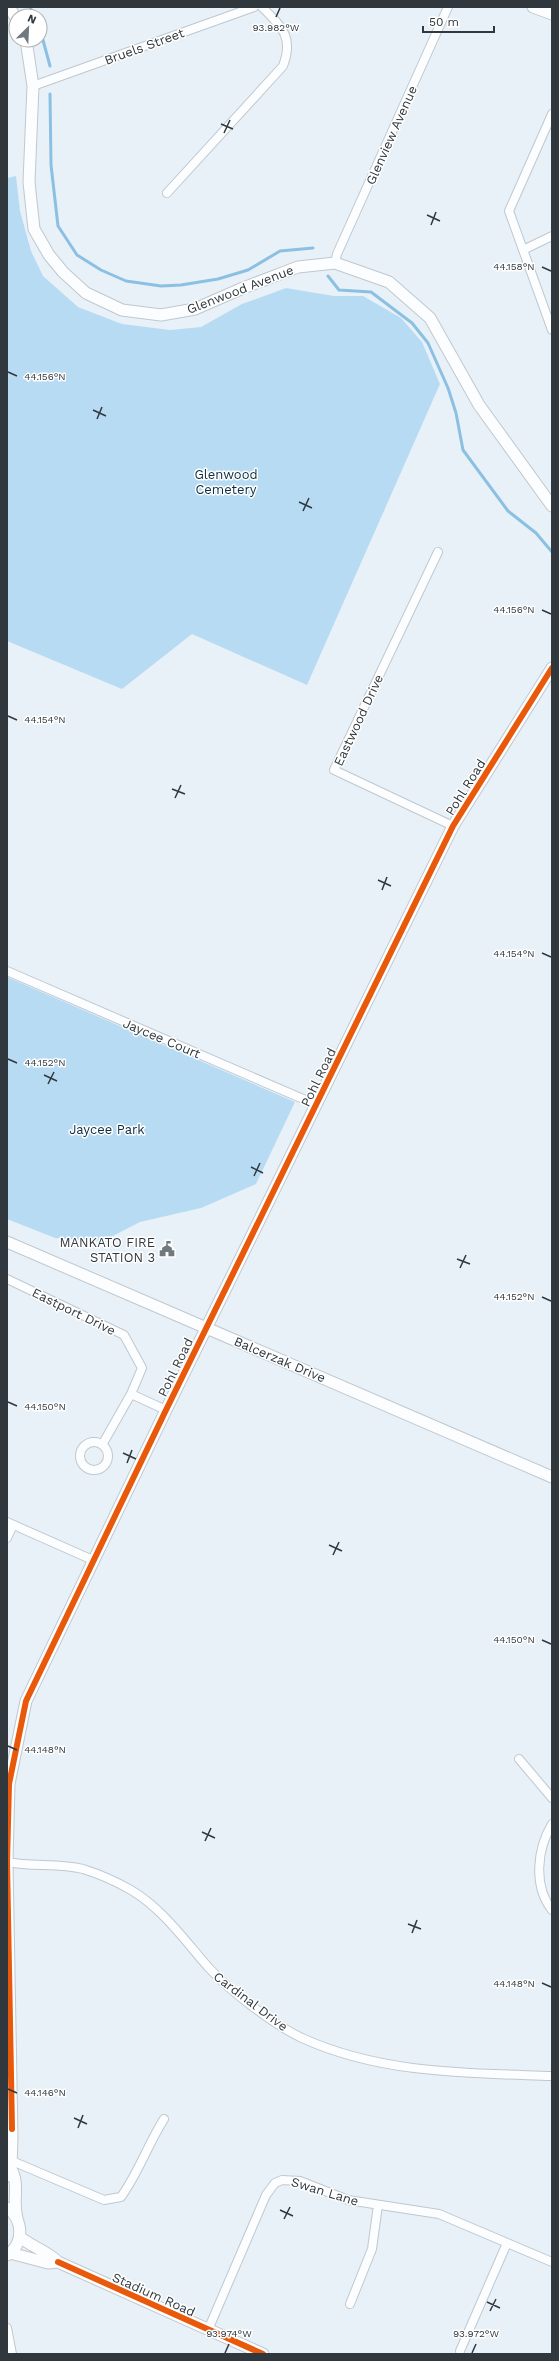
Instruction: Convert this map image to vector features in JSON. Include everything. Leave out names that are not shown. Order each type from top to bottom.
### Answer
[{"type":"street","name":"Bruels Street","points":[[33,86],[254,7]]},
{"type":"street","points":[[167,193],[283,66],[288,52],[282,27],[262,7]]},
{"type":"street","name":"Glenview Avenue","points":[[335,263],[337,254],[448,7]]},
{"type":"street","points":[[533,7],[552,14]]},
{"type":"street","name":"Glenwood Avenue","points":[[27,48],[33,86],[29,182],[34,229],[49,255],[63,272],[86,293],[122,310],[161,315],[195,310],[243,288],[298,267],[335,263],[389,282],[430,318],[479,405],[552,506]]},
{"type":"street","points":[[552,114],[509,211],[552,330]]},
{"type":"street","points":[[523,250],[552,236]]},
{"type":"street","name":"Eastwood Drive","points":[[438,552],[334,770],[453,826]]},
{"type":"street","name":"Pohl Road","points":[[20,2237],[20,2227],[14,2206],[16,2178],[10,2169],[7,1862],[9,1784],[26,1701],[166,1410],[453,826],[552,668]]},
{"type":"street","name":"Jaycee Court","points":[[7,971],[317,1105]]},
{"type":"street","name":"Balcerzak Drive","points":[[7,1242],[552,1477]]},
{"type":"street","name":"Eastport Drive","points":[[7,1279],[124,1335],[142,1368],[131,1394],[102,1445]]},
{"type":"street","points":[[131,1394],[166,1410]]},
{"type":"street","points":[[7,1538],[10,1523],[94,1561]]},
{"type":"street","points":[[519,1759],[552,1798]]},
{"type":"street","points":[[552,1824],[545,1836],[539,1872],[546,1902],[552,1910]]},
{"type":"street","name":"Cardinal Drive","points":[[7,1862],[28,1866],[83,1869],[131,1890],[158,1912],[197,1952],[209,1968],[232,1989],[279,2025],[322,2046],[371,2062],[410,2068],[449,2072],[552,2076]]},
{"type":"street","points":[[10,2169],[104,2200],[121,2197],[135,2178],[152,2137],[164,2119]]},
{"type":"street","name":"Swan Lane","points":[[208,2330],[266,2195],[275,2183],[290,2179],[300,2181],[338,2197],[378,2205],[439,2214],[552,2262]]},
{"type":"street","points":[[350,2304],[372,2249],[378,2205]]},
{"type":"street","points":[[7,2208],[17,2218]]},
{"type":"street","points":[[9,2254],[16,2246],[20,2237]]},
{"type":"street","name":"Stadium Road","points":[[20,2237],[29,2245],[51,2255],[58,2262],[262,2354]]},
{"type":"street","points":[[460,2352],[507,2243]]},
{"type":"street","name":"Stadium Road","points":[[9,2254],[48,2263],[58,2262]]},
{"type":"street","points":[[7,2328],[12,2354]]},
{"type":"green space","name":"Glenwood Cemetery","points":[[16,176],[20,211],[31,251],[43,276],[78,307],[122,324],[170,330],[201,327],[242,304],[286,288],[334,296],[363,296],[401,318],[422,342],[440,384],[307,685],[192,634],[122,689],[7,641],[7,178]]},
{"type":"green space","name":"Jaycee Park","points":[[7,977],[295,1102],[256,1184],[201,1208],[140,1222],[103,1241],[55,1238],[7,1219]]},
{"type":"waterway","points":[[45,48],[50,66]]},
{"type":"waterway","points":[[50,94],[51,165],[58,226],[77,255],[101,270],[126,281],[161,286],[181,285],[218,279],[248,270],[280,251],[313,248]]},
{"type":"waterway","points":[[328,276],[339,290],[371,292],[412,323],[428,343],[448,388],[456,413],[463,450],[508,511],[536,533],[552,552]]},
{"type":"cycle path","points":[[12,2129],[7,1862],[9,1784],[26,1701],[166,1410],[453,826],[552,668]]},
{"type":"cycle path","points":[[58,2262],[263,2354]]},
{"type":"place","name":"MANKATO FIRE STATION 3","points":[[167,1249]]}]
